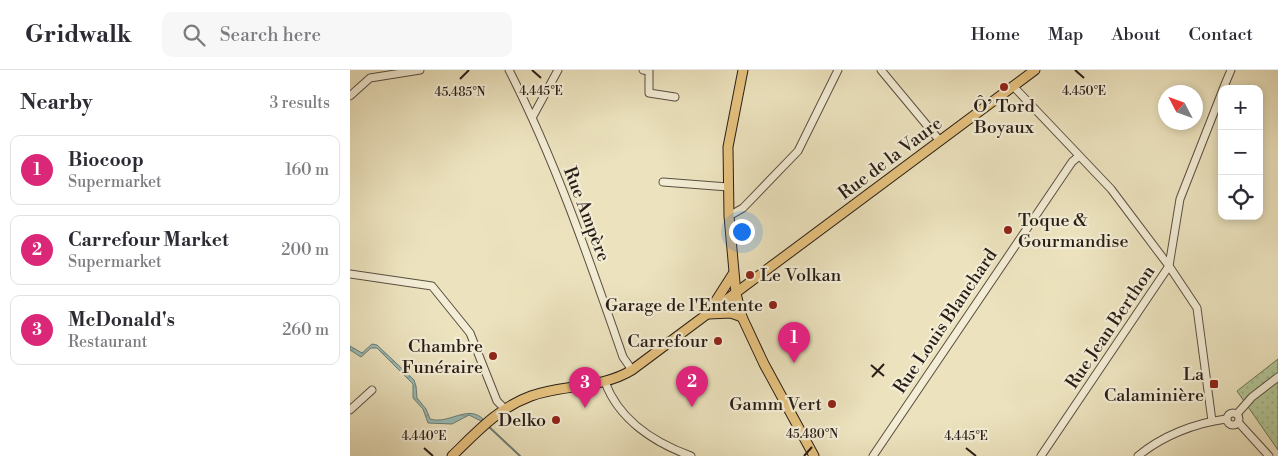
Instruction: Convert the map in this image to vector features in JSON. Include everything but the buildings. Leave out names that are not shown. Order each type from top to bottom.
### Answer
[{"type":"main road","points":[[743,70],[728,147],[729,216],[736,294],[742,315],[793,421],[814,456]]},
{"type":"main road","name":"Rue de la Vaure","points":[[707,315],[1035,70]]},
{"type":"main road","points":[[452,456],[504,408],[532,395],[605,382],[632,370],[707,315],[733,274]]},
{"type":"main road","points":[[742,315],[749,284]]},
{"type":"main road","points":[[707,315],[731,313],[742,315]]},
{"type":"street","points":[[377,77],[381,70]]},
{"type":"street","points":[[350,96],[370,78],[420,70]]},
{"type":"street","name":"Rue Ampère","points":[[509,70],[533,116],[575,220],[623,356],[632,370]]},
{"type":"street","points":[[533,116],[558,70]]},
{"type":"street","points":[[643,70],[649,71],[649,93],[676,97]]},
{"type":"street","points":[[729,216],[743,208],[798,151],[838,70]]},
{"type":"street","points":[[881,70],[940,141]]},
{"type":"street","name":"Rue Jean Berthon","points":[[1224,85],[1231,70]]},
{"type":"street","points":[[1013,86],[1111,189],[1197,308],[1212,421]]},
{"type":"street","name":"Rue Jean Berthon","points":[[1041,456],[1168,266],[1180,199],[1218,100]]},
{"type":"street","name":"Rue Louis Blanchard","points":[[873,456],[987,285],[1072,162],[1079,156]]},
{"type":"street","points":[[663,182],[728,186]]},
{"type":"street","points":[[350,274],[432,286],[470,333],[497,400],[504,408]]},
{"type":"street","points":[[1138,456],[1158,441],[1212,421],[1226,419],[1233,413],[1237,414],[1252,397],[1278,377]]},
{"type":"street","points":[[605,382],[631,423],[670,448],[691,456]]},
{"type":"street","points":[[350,410],[372,390]]},
{"type":"street","points":[[1237,414],[1238,422],[1269,456]]},
{"type":"street","points":[[1226,419],[1232,425],[1238,422]]},
{"type":"green space","points":[[1278,359],[1278,450],[1237,391]]},
{"type":"water","points":[[372,344],[377,345],[414,380],[417,398],[426,409],[430,419],[437,420],[471,414],[483,419],[481,421],[469,415],[452,424],[428,423],[423,409],[413,398],[413,384],[377,348],[371,348],[361,357],[350,350],[350,346],[362,353]]},
{"type":"waterway","points":[[487,425],[520,456]]},
{"type":"place","name":"Ô’ Tord Boyaux","points":[[1004,87]]},
{"type":"place","name":"Toque & Gourmandise","points":[[1008,230]]},
{"type":"place","name":"Le Volkan","points":[[750,275]]},
{"type":"place","name":"Garage de l'Entente","points":[[773,305]]},
{"type":"place","name":"Carrefour","points":[[718,341]]},
{"type":"place","name":"Chambre Funéraire","points":[[493,356]]},
{"type":"place","name":"Biocoop","points":[[794,363]]},
{"type":"place","name":"La Calaminière","points":[[1214,384]]},
{"type":"place","name":"Gamm Vert","points":[[832,404]]},
{"type":"place","name":"Carrefour Market","points":[[692,407]]},
{"type":"place","name":"McDonald's","points":[[585,408]]},
{"type":"place","name":"Delko","points":[[556,420]]}]
